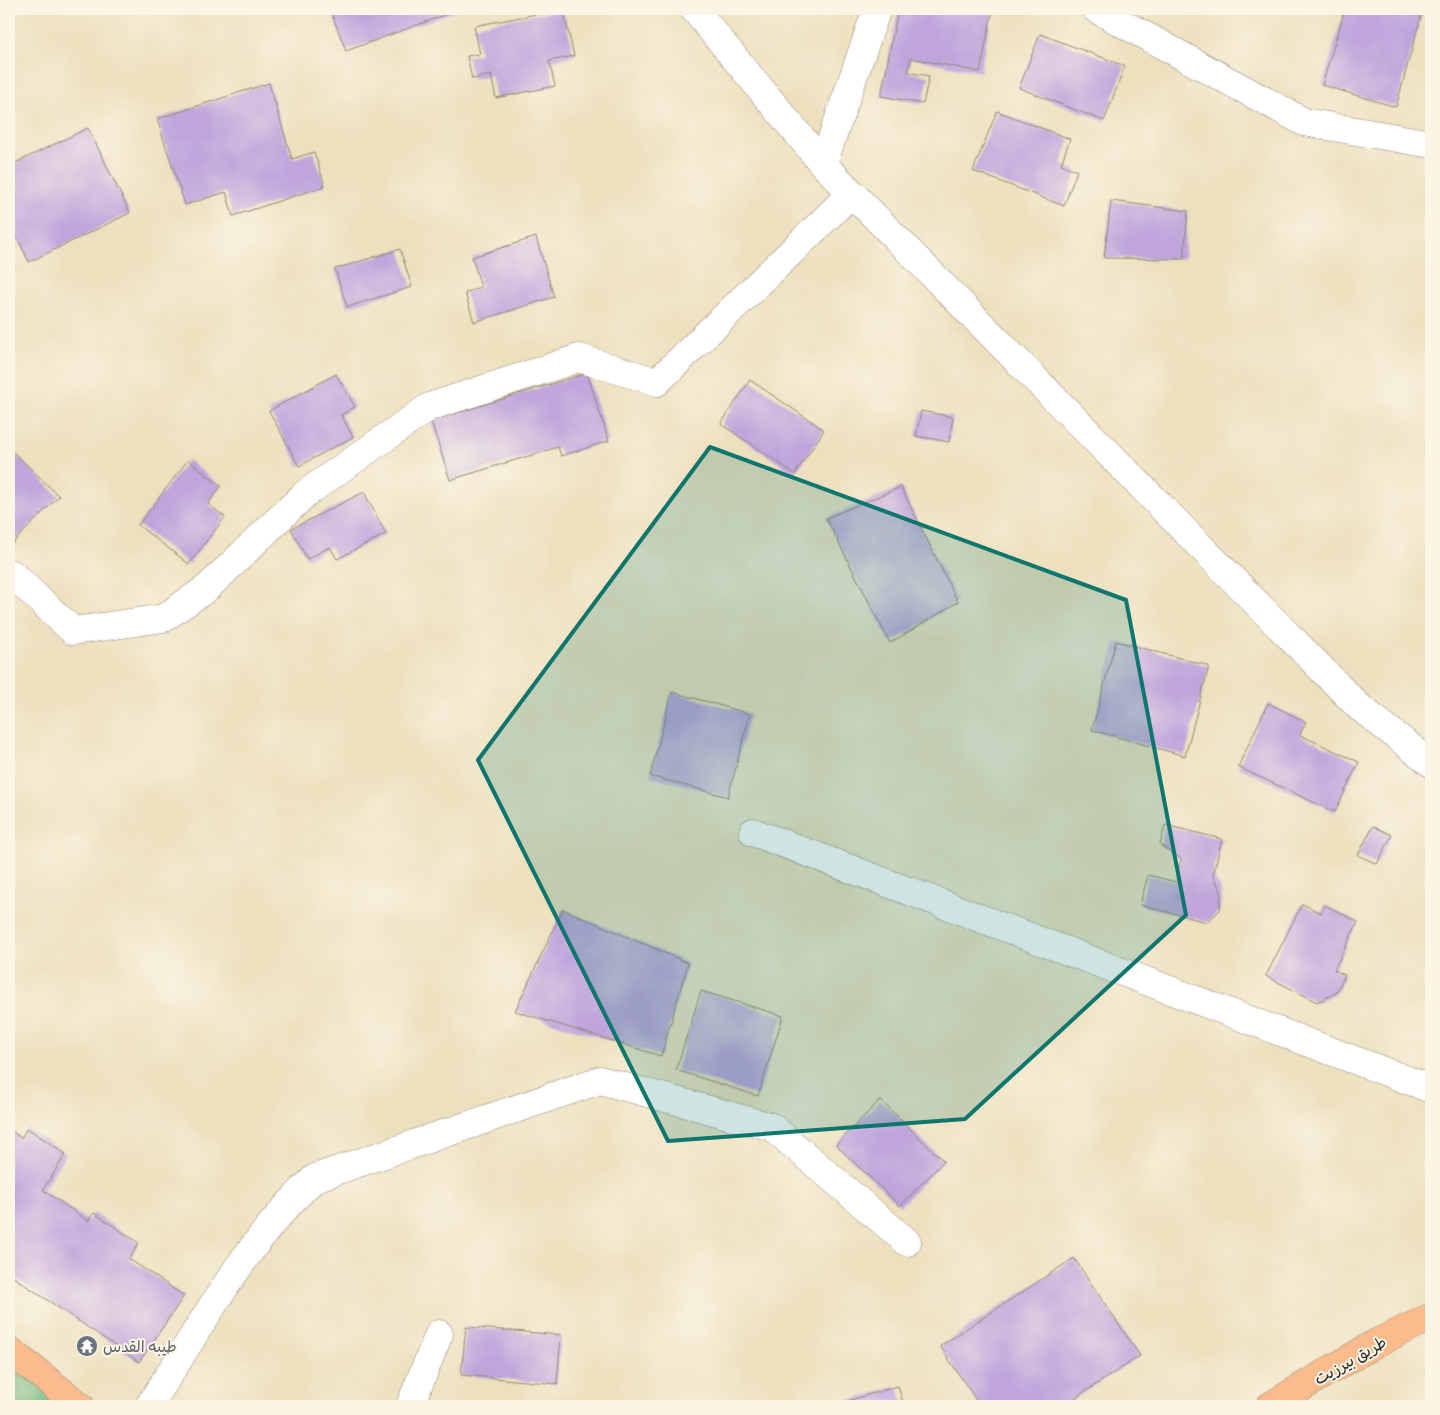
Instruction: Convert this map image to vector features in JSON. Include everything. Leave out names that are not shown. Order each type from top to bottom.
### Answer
[{"type":"main road","name":"طريق بيرزيت","points":[[1270,1406],[1376,1343],[1431,1317]]},
{"type":"main road","points":[[9,1350],[80,1406]]},
{"type":"street","points":[[823,164],[877,9]]},
{"type":"street","points":[[1096,9],[1304,122],[1431,144]]},
{"type":"street","points":[[701,11],[823,164],[1358,706],[1431,763]]},
{"type":"street","points":[[12,574],[73,631],[164,618],[207,588],[304,494],[429,407],[579,358],[657,382],[852,192]]},
{"type":"street","points":[[752,832],[1431,1089]]},
{"type":"street","points":[[149,1406],[251,1248],[297,1195],[315,1178],[600,1080],[772,1127],[907,1242]]},
{"type":"street","points":[[410,1406],[439,1334]]},
{"type":"highlighted area","points":[[710,447],[1126,600],[1186,915],[965,1119],[668,1141],[478,760]]},
{"type":"green space","points":[[9,1350],[72,1406],[9,1406]]},
{"type":"building","points":[[330,9],[461,9],[346,51]]},
{"type":"building","points":[[563,9],[574,56],[549,61],[555,86],[496,98],[491,75],[472,79],[467,56],[480,54],[474,26]]},
{"type":"building","points":[[898,9],[993,9],[980,72],[911,58],[908,72],[929,76],[923,104],[881,96]]},
{"type":"building","points":[[1345,9],[1423,9],[1396,107],[1322,85]]},
{"type":"building","points":[[1040,34],[1125,66],[1104,121],[1019,88]]},
{"type":"building","points":[[269,83],[292,159],[314,152],[325,186],[233,216],[226,192],[185,205],[157,119]]},
{"type":"building","points":[[997,111],[1070,139],[1061,164],[1077,171],[1064,206],[973,171]]},
{"type":"building","points":[[88,128],[130,213],[29,262],[9,220],[9,166]]},
{"type":"building","points":[[1111,201],[1188,211],[1184,259],[1104,258]]},
{"type":"building","points":[[536,237],[554,297],[474,322],[465,293],[481,287],[472,257]]},
{"type":"building","points":[[400,249],[412,287],[347,307],[335,269]]},
{"type":"building","points":[[587,373],[609,441],[561,456],[558,447],[450,480],[431,421]]},
{"type":"building","points":[[336,374],[355,407],[341,415],[353,437],[299,466],[269,411]]},
{"type":"building","points":[[750,380],[824,430],[795,474],[721,424]]},
{"type":"building","points":[[921,411],[953,417],[949,442],[916,436]]},
{"type":"building","points":[[12,451],[59,496],[9,547],[9,454]]},
{"type":"building","points":[[188,460],[221,486],[208,504],[225,517],[189,564],[138,525]]},
{"type":"building","points":[[901,487],[958,602],[890,643],[826,518]]},
{"type":"building","points":[[364,492],[386,534],[337,559],[330,547],[307,559],[291,529]]},
{"type":"building","points":[[1116,641],[1209,666],[1185,756],[1092,730]]},
{"type":"building","points":[[672,692],[750,714],[728,797],[650,776]]},
{"type":"building","points":[[1268,703],[1306,722],[1300,735],[1359,762],[1335,812],[1238,767]]},
{"type":"building","points":[[1165,825],[1222,839],[1213,875],[1221,891],[1220,910],[1207,922],[1140,905],[1148,875],[1176,882],[1181,859],[1160,845]]},
{"type":"building","points":[[1373,826],[1392,835],[1377,864],[1358,855]]},
{"type":"building","points":[[1302,904],[1321,913],[1325,905],[1358,922],[1334,970],[1345,975],[1336,993],[1317,1002],[1266,976]]},
{"type":"building","points":[[563,909],[688,963],[661,1056],[515,1011]]},
{"type":"building","points":[[701,991],[783,1016],[758,1096],[676,1070]]},
{"type":"building","points":[[880,1100],[944,1161],[900,1206],[836,1145]]},
{"type":"building","points":[[27,1128],[66,1154],[43,1190],[88,1221],[94,1213],[139,1243],[129,1259],[184,1296],[139,1362],[9,1274],[9,1129],[21,1138]]},
{"type":"building","points":[[1074,1258],[1140,1356],[1063,1406],[980,1406],[940,1346]]},
{"type":"building","points":[[466,1327],[561,1335],[557,1384],[461,1375]]},
{"type":"building","points":[[898,1386],[904,1406],[830,1406]]},
{"type":"place","name":"طيبه القدس","points":[[87,1346]]}]
